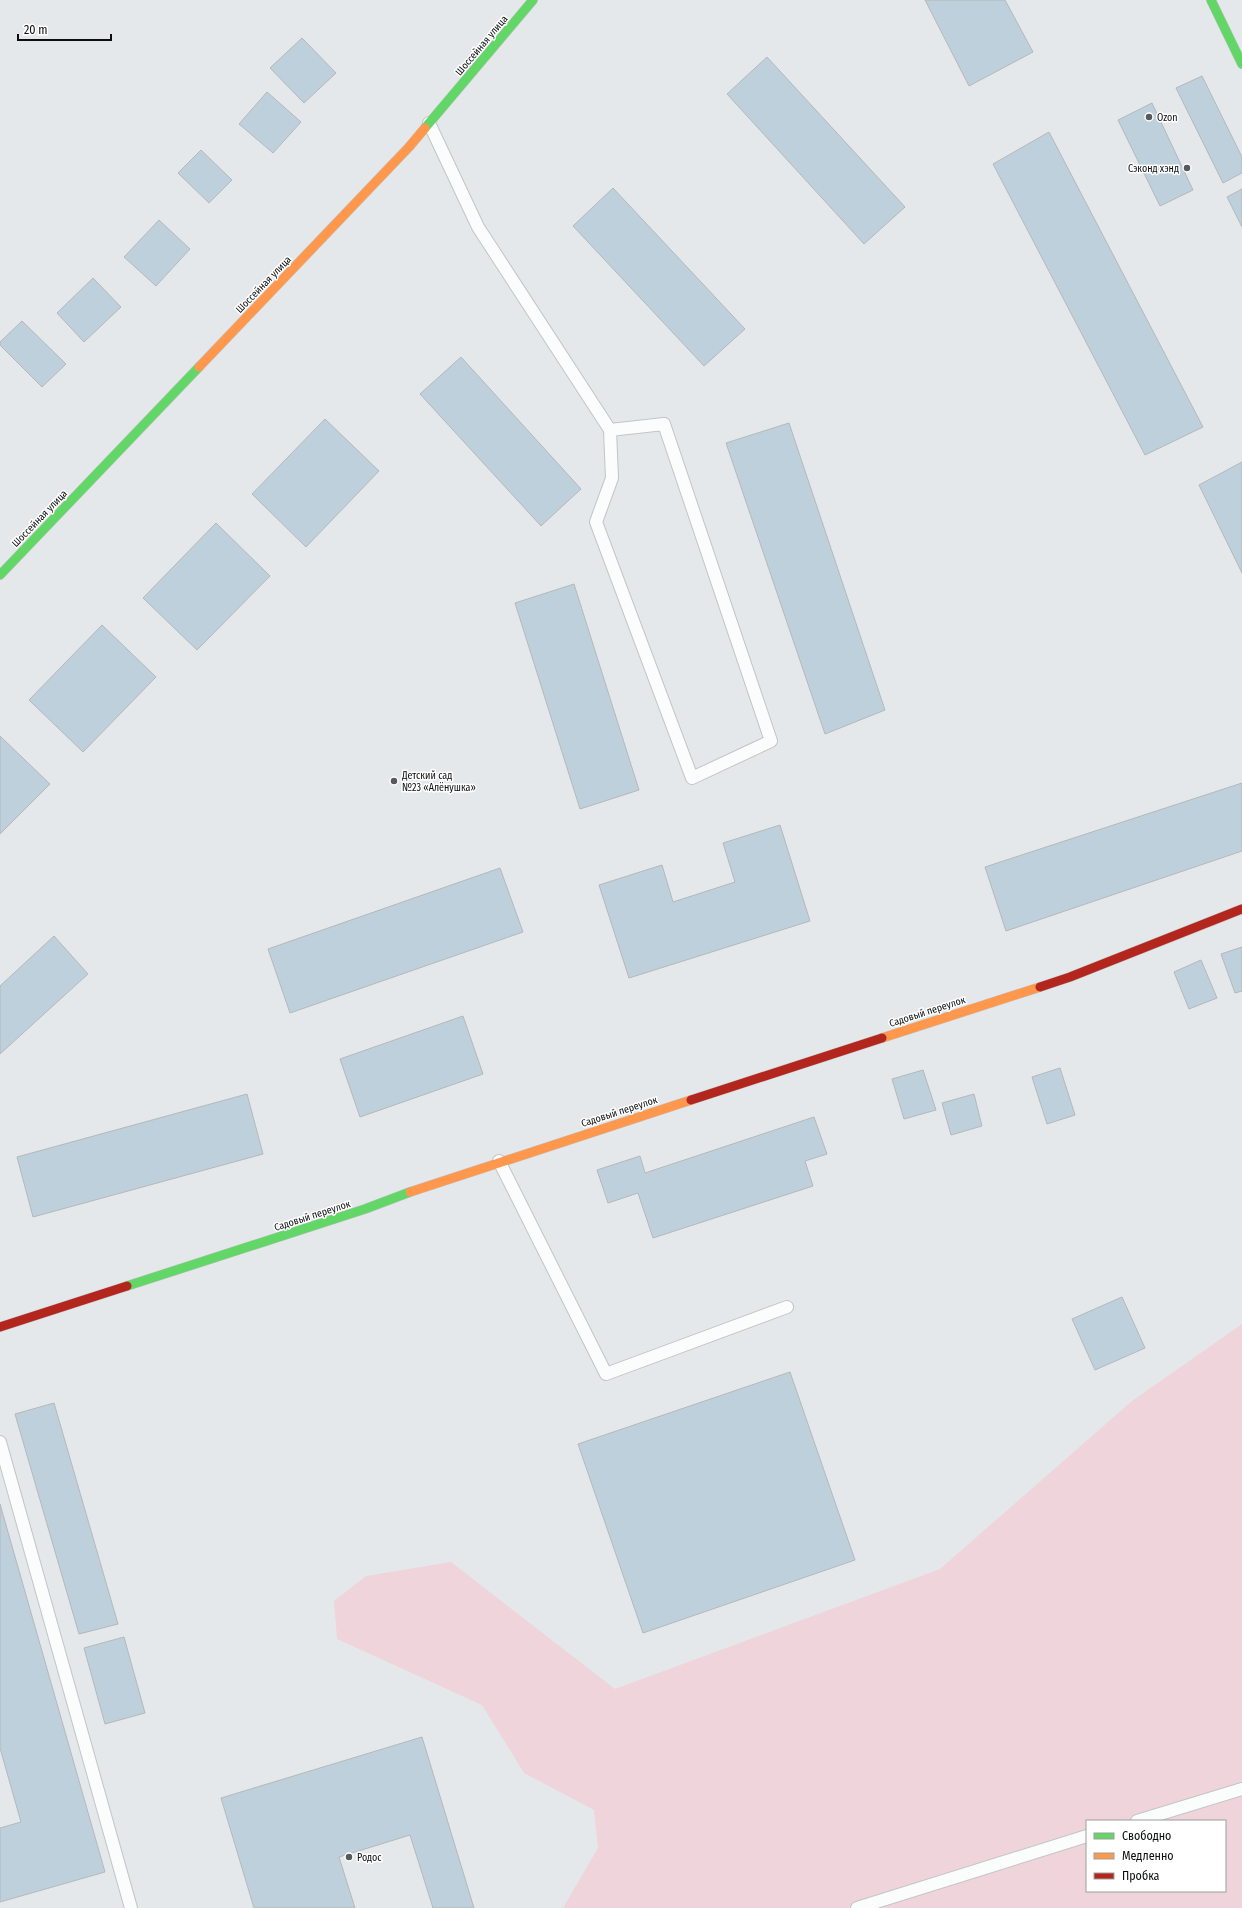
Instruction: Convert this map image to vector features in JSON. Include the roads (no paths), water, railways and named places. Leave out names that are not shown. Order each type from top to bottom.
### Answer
[{"type":"street","name":"Шоссейная улица","points":[[0,575],[409,147],[533,0]]},
{"type":"street","points":[[1211,0],[1242,64]]},
{"type":"street","name":"Садовый переулок","points":[[0,1327],[365,1210],[436,1182],[1070,977],[1242,909]]},
{"type":"lane","points":[[430,123],[478,227],[610,430],[612,478],[596,522],[692,778],[771,741],[664,424],[610,430]]},
{"type":"lane","points":[[499,1162],[606,1374],[787,1307]]},
{"type":"lane","points":[[0,1442],[131,1908]]},
{"type":"lane","points":[[1140,1820],[1242,1789]]},
{"type":"lane","points":[[857,1908],[1086,1836]]},
{"type":"place","name":"Ozon","points":[[1149,117]]},
{"type":"place","name":"Сэконд хэнд","points":[[1187,168]]},
{"type":"place","name":"Детский сад №23 «Алёнушка»","points":[[394,781]]},
{"type":"place","name":"Родос","points":[[349,1857]]}]
